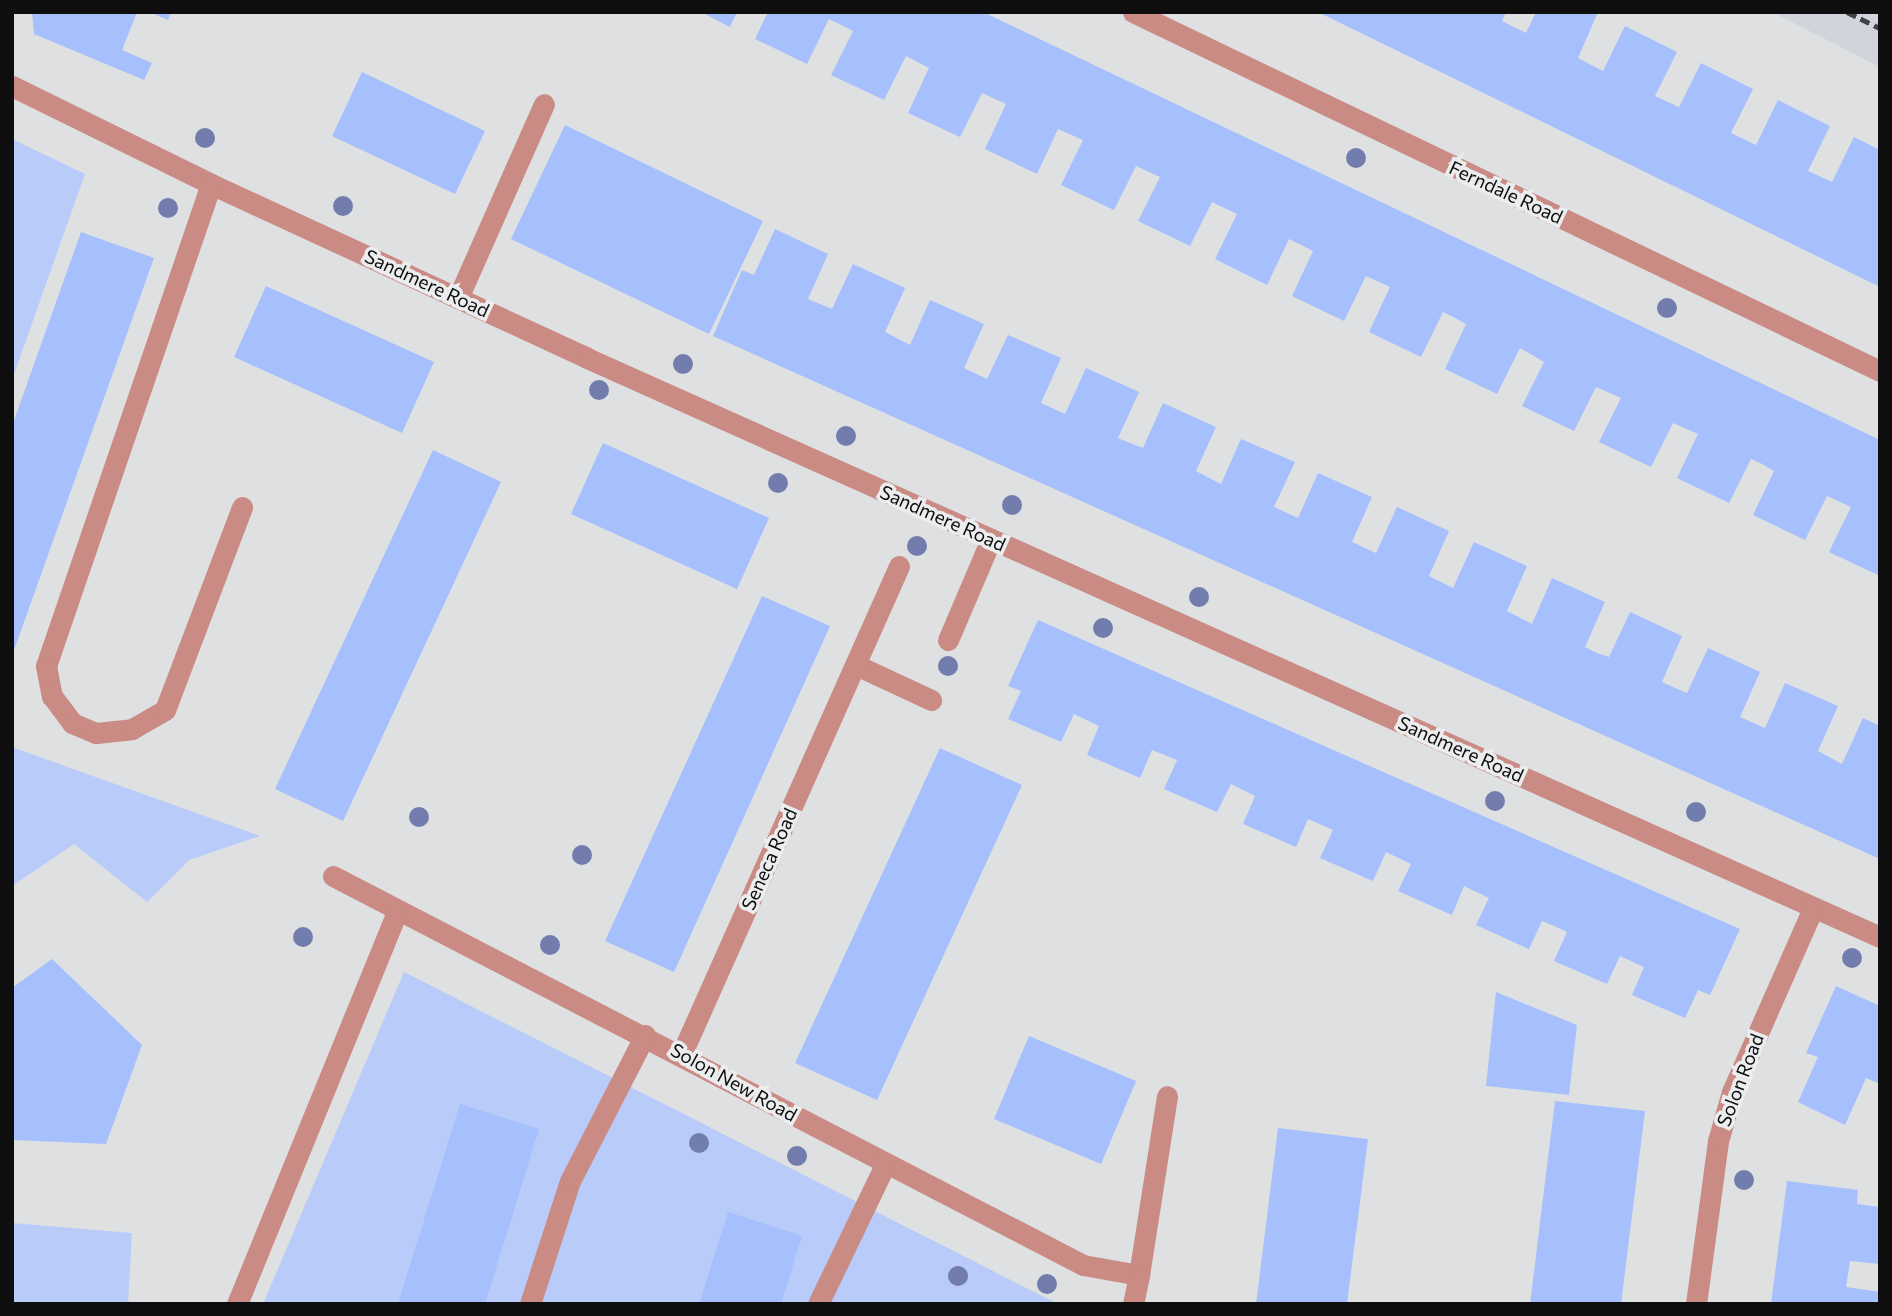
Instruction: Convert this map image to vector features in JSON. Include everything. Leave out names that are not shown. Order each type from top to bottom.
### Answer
[{"type":"street","name":"Ferndale Road","points":[[1133,12],[1880,371]]},
{"type":"street","name":"Sandmere Road","points":[[19,89],[211,184],[457,298],[1880,937]]},
{"type":"street","points":[[457,298],[544,104]]},
{"type":"street","points":[[211,184],[46,666],[52,696],[72,723],[96,733],[132,729],[166,710],[242,507]]},
{"type":"street","points":[[948,640],[991,539]]},
{"type":"street","name":"Seneca Road","points":[[682,1053],[899,566]]},
{"type":"street","points":[[856,665],[930,700]]},
{"type":"street","name":"Solon New Road","points":[[333,876],[397,912],[682,1053],[885,1165],[1083,1265],[1139,1275]]},
{"type":"street","name":"Solon Road","points":[[1696,1304],[1718,1140],[1732,1092],[1813,908]]},
{"type":"street","points":[[237,1304],[397,912]]},
{"type":"street","points":[[530,1304],[570,1181],[645,1035]]},
{"type":"street","points":[[1133,1304],[1167,1096]]},
{"type":"street","points":[[818,1304],[885,1165]]},
{"type":"shaded area","points":[[1772,12],[1880,12],[1880,67]]},
{"type":"shaded area","points":[[12,139],[85,174],[12,380]]},
{"type":"shaded area","points":[[12,747],[260,836],[189,860],[147,902],[74,844],[12,886]]},
{"type":"shaded area","points":[[404,972],[1058,1304],[263,1304]]},
{"type":"shaded area","points":[[12,1223],[132,1233],[128,1304],[12,1304]]},
{"type":"building","points":[[32,12],[137,12],[122,50],[152,63],[144,80],[34,34]]},
{"type":"building","points":[[150,12],[171,12],[168,20]]},
{"type":"building","points":[[701,12],[737,12],[730,27]]},
{"type":"building","points":[[768,12],[983,12],[1880,440],[1880,576],[1829,552],[1851,507],[1827,496],[1805,540],[1753,515],[1774,471],[1762,464],[1751,459],[1729,503],[1677,478],[1698,434],[1673,423],[1651,467],[1599,442],[1621,398],[1596,387],[1574,431],[1522,406],[1544,362],[1520,348],[1497,394],[1445,369],[1466,324],[1455,318],[1443,312],[1421,357],[1369,332],[1390,287],[1366,276],[1344,321],[1292,296],[1313,251],[1289,239],[1267,285],[1215,259],[1237,214],[1212,202],[1190,246],[1138,221],[1160,177],[1136,166],[1114,210],[1061,185],[1083,140],[1058,129],[1037,174],[985,149],[1006,104],[982,93],[960,137],[908,113],[929,68],[906,56],[884,100],[831,75],[853,31],[829,19],[807,64],[755,39]]},
{"type":"building","points":[[1318,12],[1506,12],[1502,21],[1526,33],[1536,12],[1598,12],[1578,58],[1603,71],[1625,26],[1677,52],[1655,96],[1679,107],[1701,63],[1753,89],[1731,133],[1756,145],[1778,100],[1830,126],[1808,171],[1832,182],[1854,137],[1880,150],[1880,287]]},
{"type":"building","points":[[362,72],[485,131],[455,194],[332,136]]},
{"type":"building","points":[[565,125],[763,221],[709,334],[511,239]]},
{"type":"building","points":[[775,229],[828,254],[808,299],[832,309],[853,264],[905,288],[885,332],[910,345],[930,300],[984,324],[964,368],[987,379],[1008,335],[1061,358],[1041,403],[1065,414],[1086,368],[1139,392],[1118,438],[1143,448],[1163,403],[1216,427],[1196,471],[1221,484],[1241,439],[1295,462],[1274,507],[1298,518],[1318,473],[1372,497],[1352,542],[1376,553],[1397,507],[1449,531],[1429,576],[1453,588],[1474,542],[1527,566],[1507,611],[1532,624],[1552,578],[1605,602],[1585,647],[1597,653],[1609,657],[1630,612],[1682,636],[1662,682],[1675,688],[1687,693],[1708,648],[1760,672],[1740,717],[1765,728],[1785,683],[1838,706],[1818,751],[1842,764],[1863,718],[1880,726],[1880,859],[713,336],[742,270],[754,275]]},
{"type":"building","points":[[81,232],[154,258],[13,653],[12,426]]},
{"type":"building","points":[[266,286],[434,362],[402,433],[234,357]]},
{"type":"building","points":[[603,443],[769,518],[737,589],[571,514]]},
{"type":"building","points":[[433,450],[501,482],[343,821],[275,789]]},
{"type":"building","points":[[762,596],[830,626],[674,972],[605,941]]},
{"type":"building","points":[[1038,620],[1740,929],[1710,995],[1698,990],[1685,1018],[1632,995],[1644,967],[1620,956],[1607,984],[1554,961],[1567,932],[1554,926],[1542,921],[1529,949],[1476,925],[1489,898],[1464,886],[1452,915],[1398,891],[1411,864],[1386,852],[1373,881],[1320,858],[1333,830],[1308,819],[1296,847],[1243,824],[1255,796],[1231,784],[1217,812],[1164,789],[1177,760],[1152,750],[1140,778],[1087,755],[1099,726],[1074,714],[1061,742],[1008,719],[1021,691],[1008,686]]},
{"type":"building","points":[[940,748],[1022,785],[877,1100],[795,1063]]},
{"type":"building","points":[[52,959],[142,1045],[106,1144],[12,1140],[12,988]]},
{"type":"building","points":[[1836,986],[1880,1006],[1880,1084],[1866,1078],[1845,1125],[1798,1102],[1818,1057],[1806,1053]]},
{"type":"building","points":[[1496,992],[1577,1025],[1569,1095],[1486,1086]]},
{"type":"building","points":[[1029,1036],[1136,1081],[1101,1164],[994,1119]]},
{"type":"building","points":[[1555,1101],[1645,1111],[1621,1304],[1530,1304]]},
{"type":"building","points":[[460,1104],[539,1129],[485,1304],[398,1304]]},
{"type":"building","points":[[1278,1128],[1368,1139],[1347,1304],[1256,1304]]},
{"type":"building","points":[[1787,1181],[1858,1190],[1857,1204],[1880,1207],[1880,1264],[1850,1261],[1846,1287],[1880,1292],[1880,1304],[1771,1304]]},
{"type":"building","points":[[728,1212],[802,1236],[781,1304],[699,1304]]},
{"type":"railway","points":[[1847,12],[1880,28]]}]
